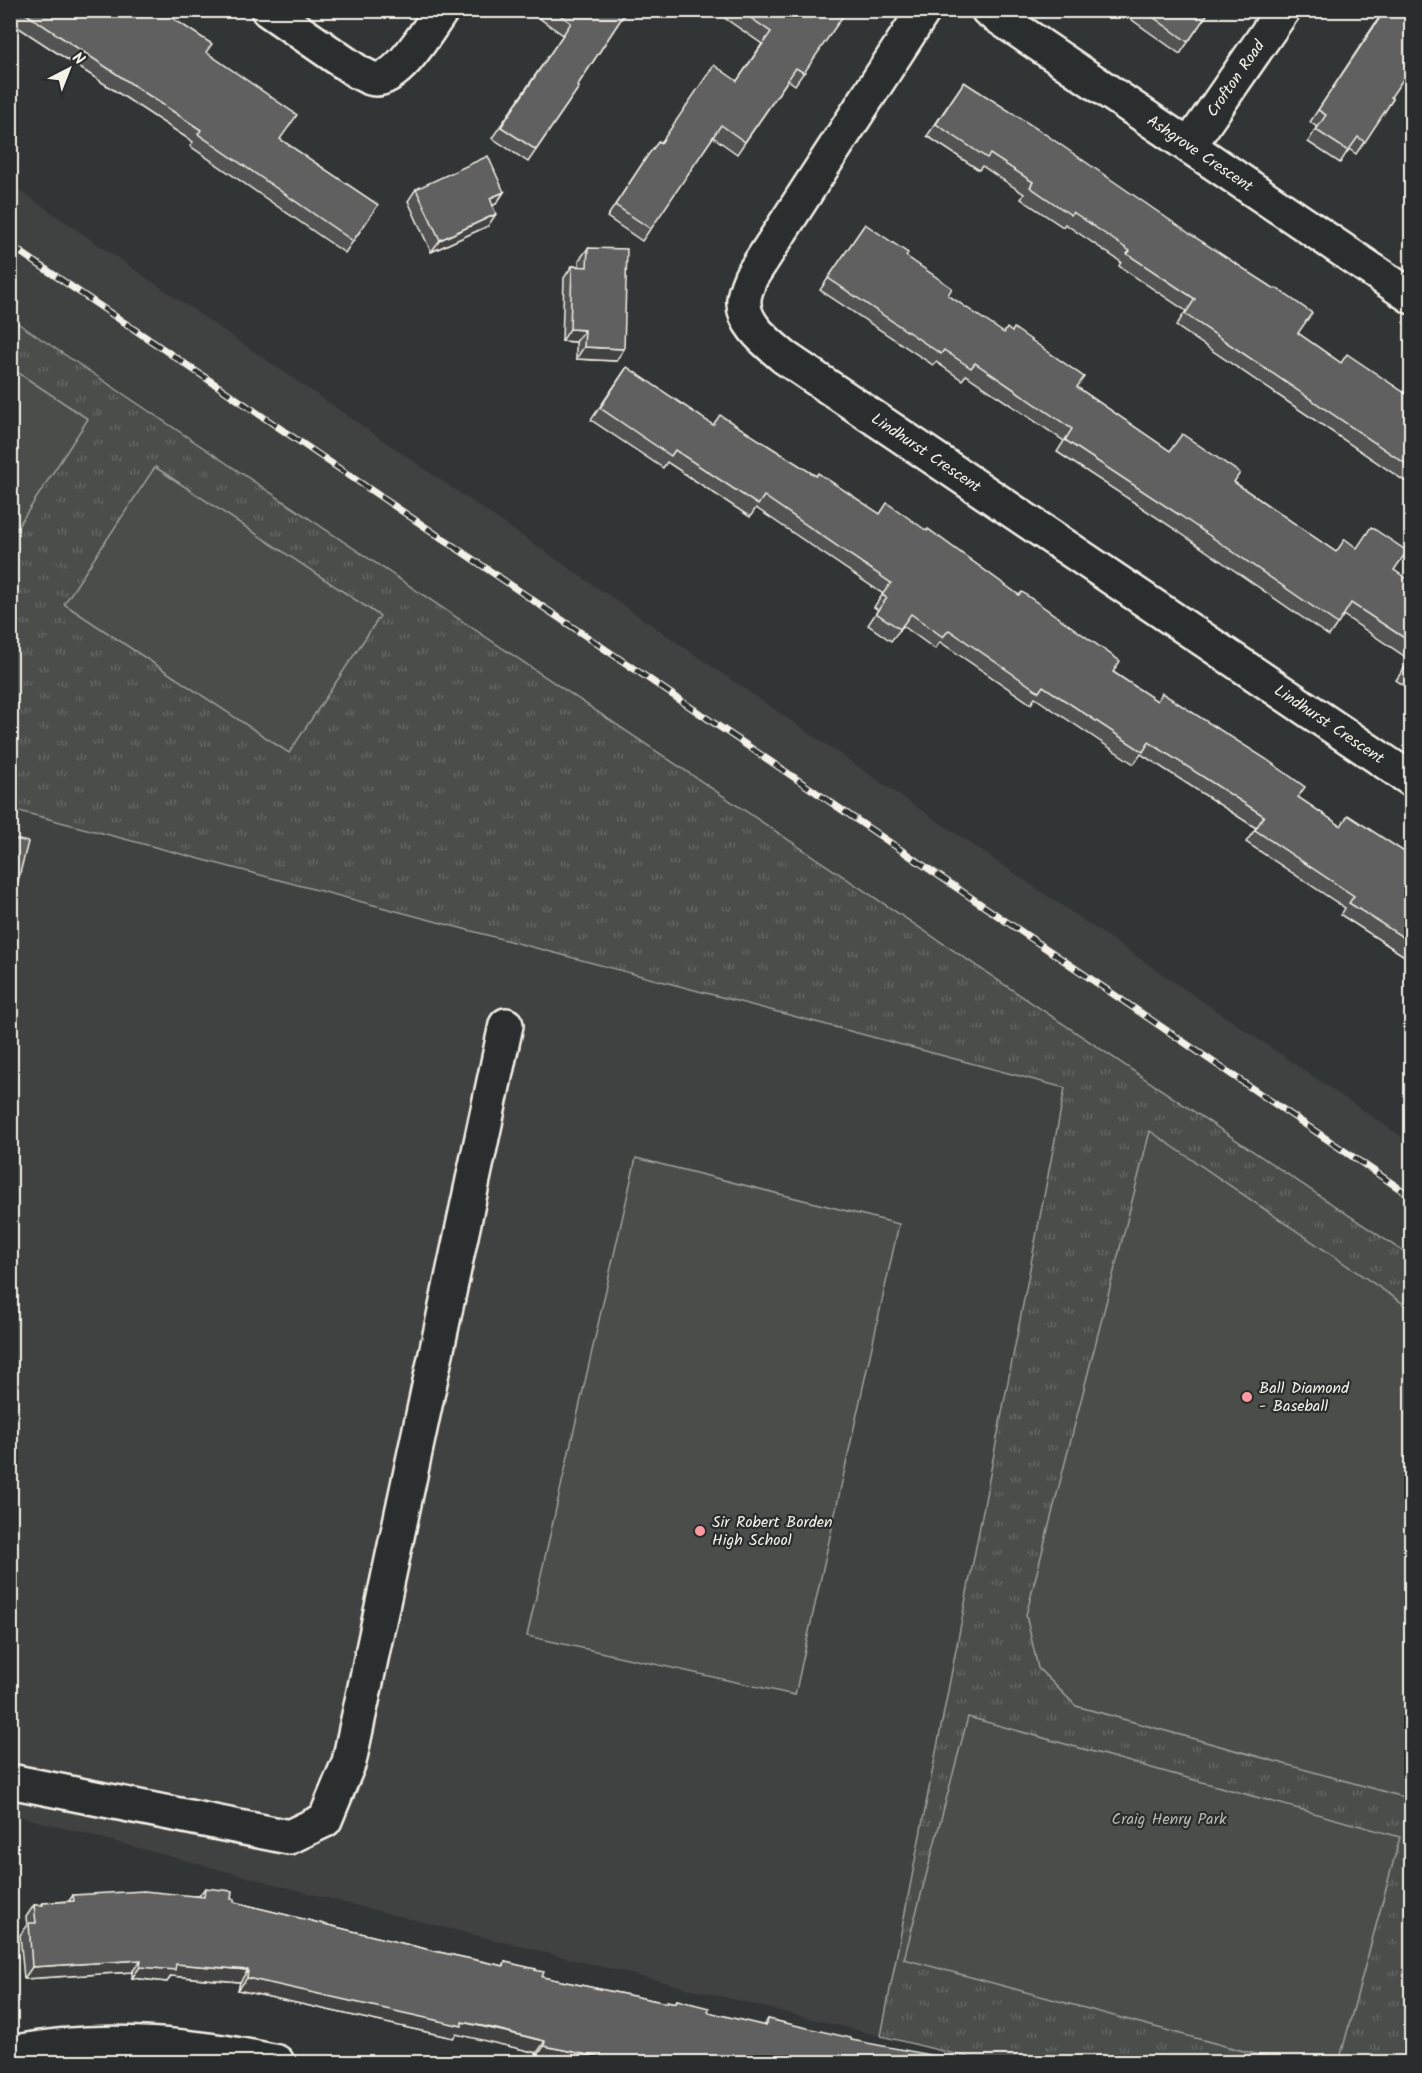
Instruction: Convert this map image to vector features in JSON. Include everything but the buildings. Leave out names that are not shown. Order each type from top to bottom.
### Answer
[{"type":"street","points":[[268,10],[358,72],[373,79],[384,78],[397,68],[412,53],[442,10]]},
{"type":"street","name":"Lindhurst Crescent","points":[[924,10],[751,277],[744,300],[746,316],[762,336],[784,357],[1412,780]]},
{"type":"street","name":"Ashgrove Crescent","points":[[988,10],[1412,297]]},
{"type":"street","name":"Crofton Road","points":[[1189,146],[1284,10]]},
{"type":"street","points":[[10,1781],[289,1837],[325,1820],[349,1762],[506,1025]]},
{"type":"street","points":[[10,2054],[40,2047],[80,2043],[123,2043],[181,2046],[277,2062]]},
{"type":"shaded area","points":[[10,184],[905,799],[1411,1143],[1411,1257],[11,318]]},
{"type":"shaded area","name":"Sir Robert Borden High School","points":[[10,809],[1065,1087],[958,1658],[881,2036],[334,1900],[11,1814]]},
{"type":"green space","name":"Craig Henry Park","points":[[10,318],[1411,1257],[1411,2062],[987,2062],[881,2036],[1065,1088],[11,809]]},
{"type":"green space","points":[[11,368],[88,419],[11,537]]},
{"type":"green space","points":[[155,467],[380,616],[289,753],[64,604]]},
{"type":"green space","name":"Ball Diamond - Baseball","points":[[1150,1131],[1411,1309],[1411,1799],[1076,1706],[1038,1668],[1026,1615]]},
{"type":"green space","points":[[636,1158],[899,1224],[795,1695],[527,1636]]},
{"type":"green space","points":[[968,1717],[1400,1837],[1339,2062],[1284,2062],[904,1959]]},
{"type":"railway","points":[[10,245],[1412,1197]]},
{"type":"place","name":"Ball Diamond - Baseball","points":[[1247,1397]]},
{"type":"place","name":"Sir Robert Borden High School","points":[[700,1531]]}]
